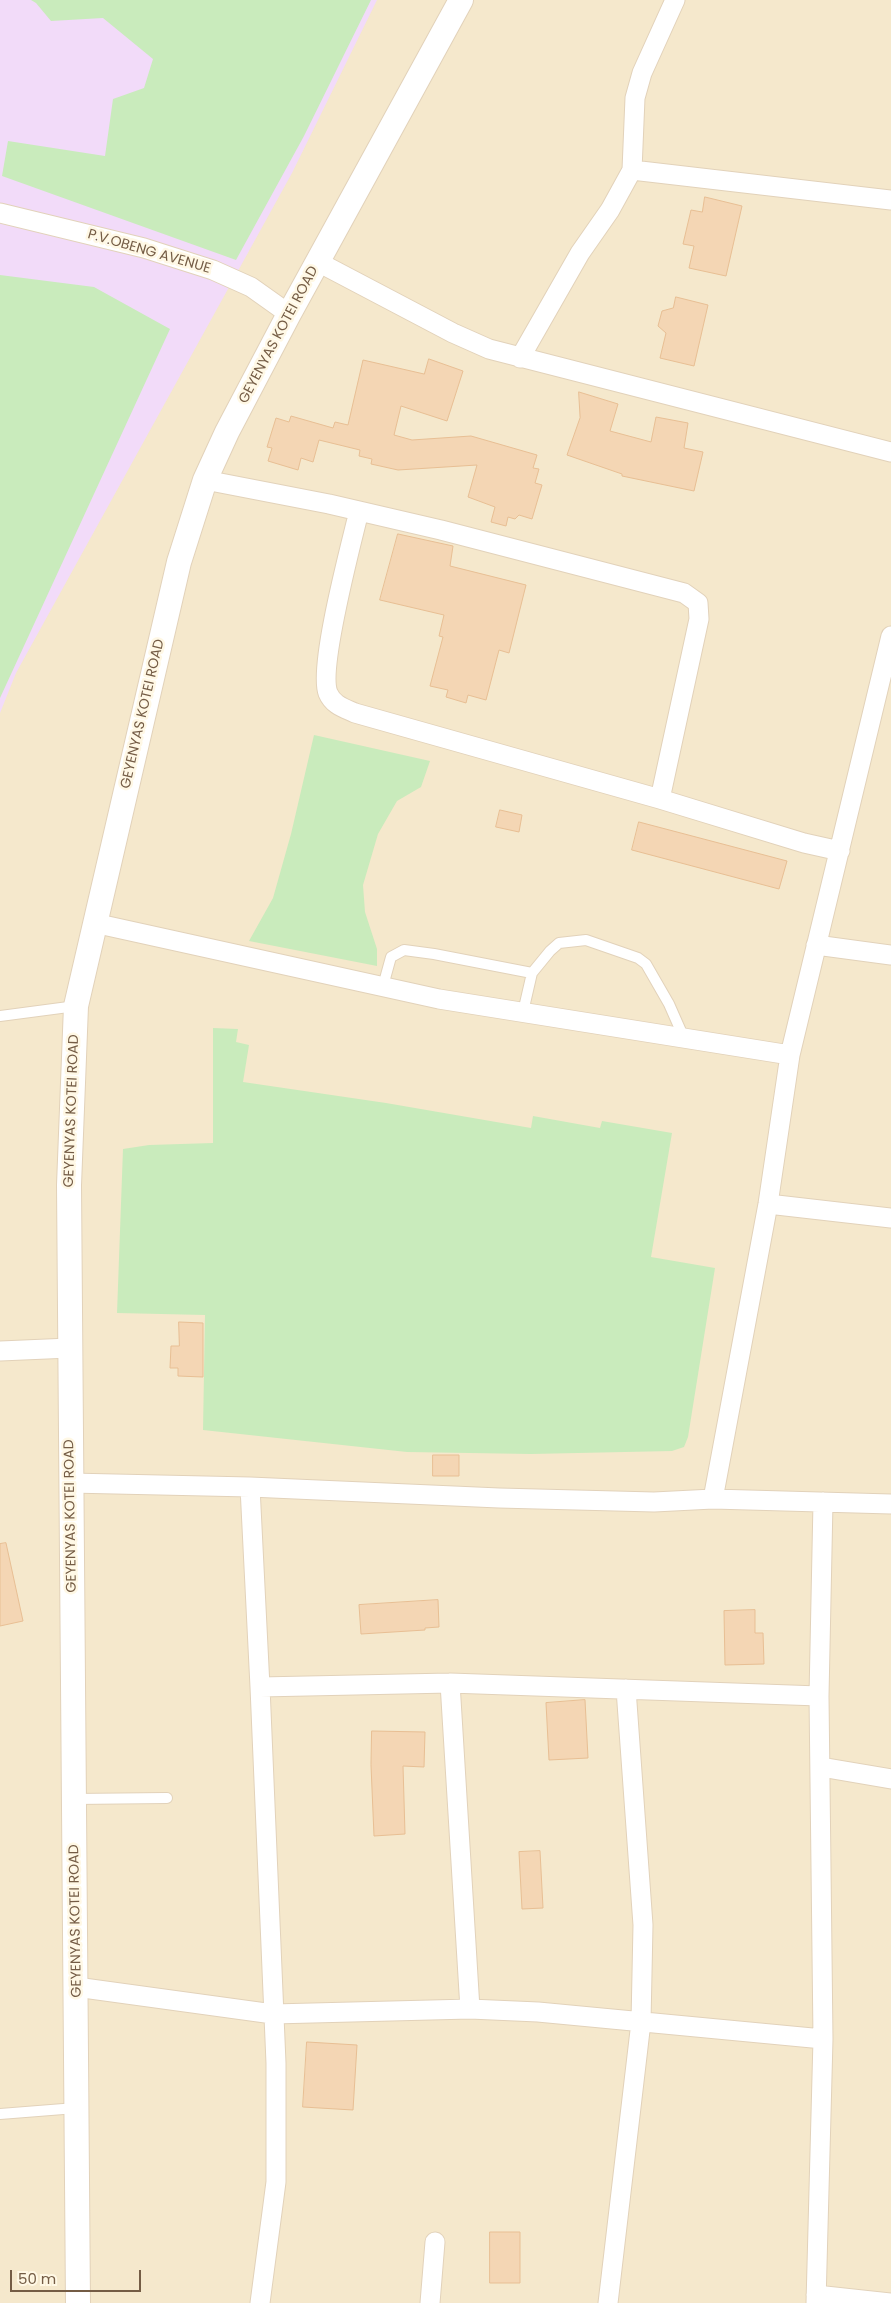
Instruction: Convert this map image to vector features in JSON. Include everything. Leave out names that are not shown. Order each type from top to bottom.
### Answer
[{"type":"street","name":"GEYENYAS KOTEI ROAD","points":[[78,2303],[69,1185],[76,1006],[179,562],[205,480],[227,432],[289,314],[461,0]]},
{"type":"street","points":[[520,358],[580,253],[610,210],[632,170],[635,98],[654,42],[675,0]]},
{"type":"street","points":[[632,170],[891,200]]},
{"type":"street","name":"P.V.OBENG AVENUE","points":[[0,213],[144,248],[213,270],[251,287],[289,314]]},
{"type":"street","points":[[318,262],[453,333],[488,349],[891,452]]},
{"type":"street","points":[[205,480],[358,511],[684,593],[698,603],[699,619],[660,799]]},
{"type":"street","points":[[358,511],[326,667],[328,692],[333,703],[355,713],[660,799],[804,843],[840,851]]},
{"type":"street","points":[[713,1499],[768,1204],[790,1055],[891,636]]},
{"type":"street","points":[[94,923],[439,998],[790,1055]]},
{"type":"street","points":[[816,945],[891,955]]},
{"type":"street","points":[[768,1204],[891,1218]]},
{"type":"street","points":[[0,1351],[70,1348]]},
{"type":"street","points":[[70,1483],[250,1487],[654,1502],[713,1499],[891,1504]]},
{"type":"street","points":[[250,1487],[276,2063],[276,2182],[260,2303]]},
{"type":"street","points":[[823,1502],[819,1696],[823,2039],[816,2299],[891,2303]]},
{"type":"street","points":[[260,1687],[450,1683],[819,1696]]},
{"type":"street","points":[[450,1683],[470,2009]]},
{"type":"street","points":[[608,2303],[641,2022],[643,1925],[626,1689]]},
{"type":"street","points":[[821,1766],[891,1779]]},
{"type":"street","points":[[76,1987],[273,2014],[470,2009],[538,2012],[823,2039]]},
{"type":"street","points":[[430,2303],[435,2242]]},
{"type":"lane","points":[[523,1012],[532,973],[559,943],[572,940],[586,940],[638,958],[646,964],[669,1004],[684,1038]]},
{"type":"lane","points":[[383,986],[391,957],[404,950],[532,973]]},
{"type":"lane","points":[[0,1016],[76,1006]]},
{"type":"lane","points":[[74,1799],[167,1798]]},
{"type":"lane","points":[[0,2114],[77,2108]]},
{"type":"shaded area","points":[[0,0],[891,0],[891,2303],[0,2303]]},
{"type":"shaded area","points":[[0,0],[377,0],[292,173],[16,673],[0,713]]},
{"type":"green space","points":[[31,0],[371,0],[304,136],[236,260],[2,176],[8,141],[105,156],[113,99],[144,88],[153,59],[103,18],[51,21],[36,3]]},
{"type":"green space","points":[[0,275],[94,287],[170,329],[0,698]]},
{"type":"green space","points":[[314,735],[430,761],[421,787],[397,801],[378,834],[363,885],[365,912],[377,949],[377,966],[249,941],[273,898],[291,834]]},
{"type":"green space","points":[[213,1028],[238,1029],[236,1042],[249,1045],[243,1082],[386,1103],[531,1128],[533,1116],[600,1128],[602,1121],[672,1133],[651,1257],[715,1268],[688,1437],[684,1447],[672,1451],[531,1454],[407,1452],[203,1430],[205,1315],[117,1313],[123,1149],[149,1145],[213,1143]]},
{"type":"building","points":[[705,197],[742,206],[726,276],[689,268],[694,246],[683,244],[691,210],[702,212]]},
{"type":"building","points":[[676,297],[708,305],[694,366],[660,358],[666,333],[658,326],[662,311],[673,308]]},
{"type":"building","points":[[429,359],[463,371],[447,421],[401,406],[394,435],[412,440],[471,436],[537,455],[533,468],[539,469],[535,483],[542,485],[532,519],[519,515],[515,519],[508,517],[506,526],[491,522],[495,507],[468,497],[477,465],[398,470],[371,464],[372,459],[359,456],[360,450],[319,440],[313,462],[301,458],[298,470],[268,461],[272,448],[267,447],[276,418],[289,422],[291,416],[333,428],[335,422],[348,425],[363,360],[424,374]]},
{"type":"building","points":[[579,392],[618,404],[610,431],[651,442],[656,417],[688,423],[684,448],[703,452],[694,491],[622,476],[622,474],[567,455],[580,418]]},
{"type":"building","points":[[398,534],[453,546],[450,566],[526,585],[509,653],[499,650],[486,700],[468,695],[466,703],[446,697],[448,690],[430,686],[443,637],[439,636],[444,615],[380,600]]},
{"type":"building","points":[[500,810],[522,815],[519,832],[496,827]]},
{"type":"building","points":[[639,822],[787,861],[779,889],[632,850]]},
{"type":"building","points":[[179,1322],[203,1323],[203,1377],[178,1376],[178,1368],[170,1368],[171,1346],[179,1346]]},
{"type":"building","points":[[433,1455],[459,1455],[459,1476],[433,1476]]},
{"type":"building","points":[[6,1543],[23,1621],[0,1626],[0,1544]]},
{"type":"building","points":[[438,1600],[439,1627],[425,1628],[425,1630],[361,1634],[359,1605]]},
{"type":"building","points":[[755,1610],[755,1633],[763,1633],[764,1664],[725,1665],[724,1611]]},
{"type":"building","points":[[585,1700],[588,1758],[549,1760],[546,1703]]},
{"type":"building","points":[[372,1731],[425,1732],[424,1767],[403,1766],[405,1834],[374,1836],[371,1765]]},
{"type":"building","points":[[540,1851],[543,1908],[522,1909],[519,1852]]},
{"type":"building","points":[[307,2042],[357,2045],[353,2110],[303,2107]]},
{"type":"building","points":[[490,2232],[520,2232],[520,2283],[490,2283]]}]
